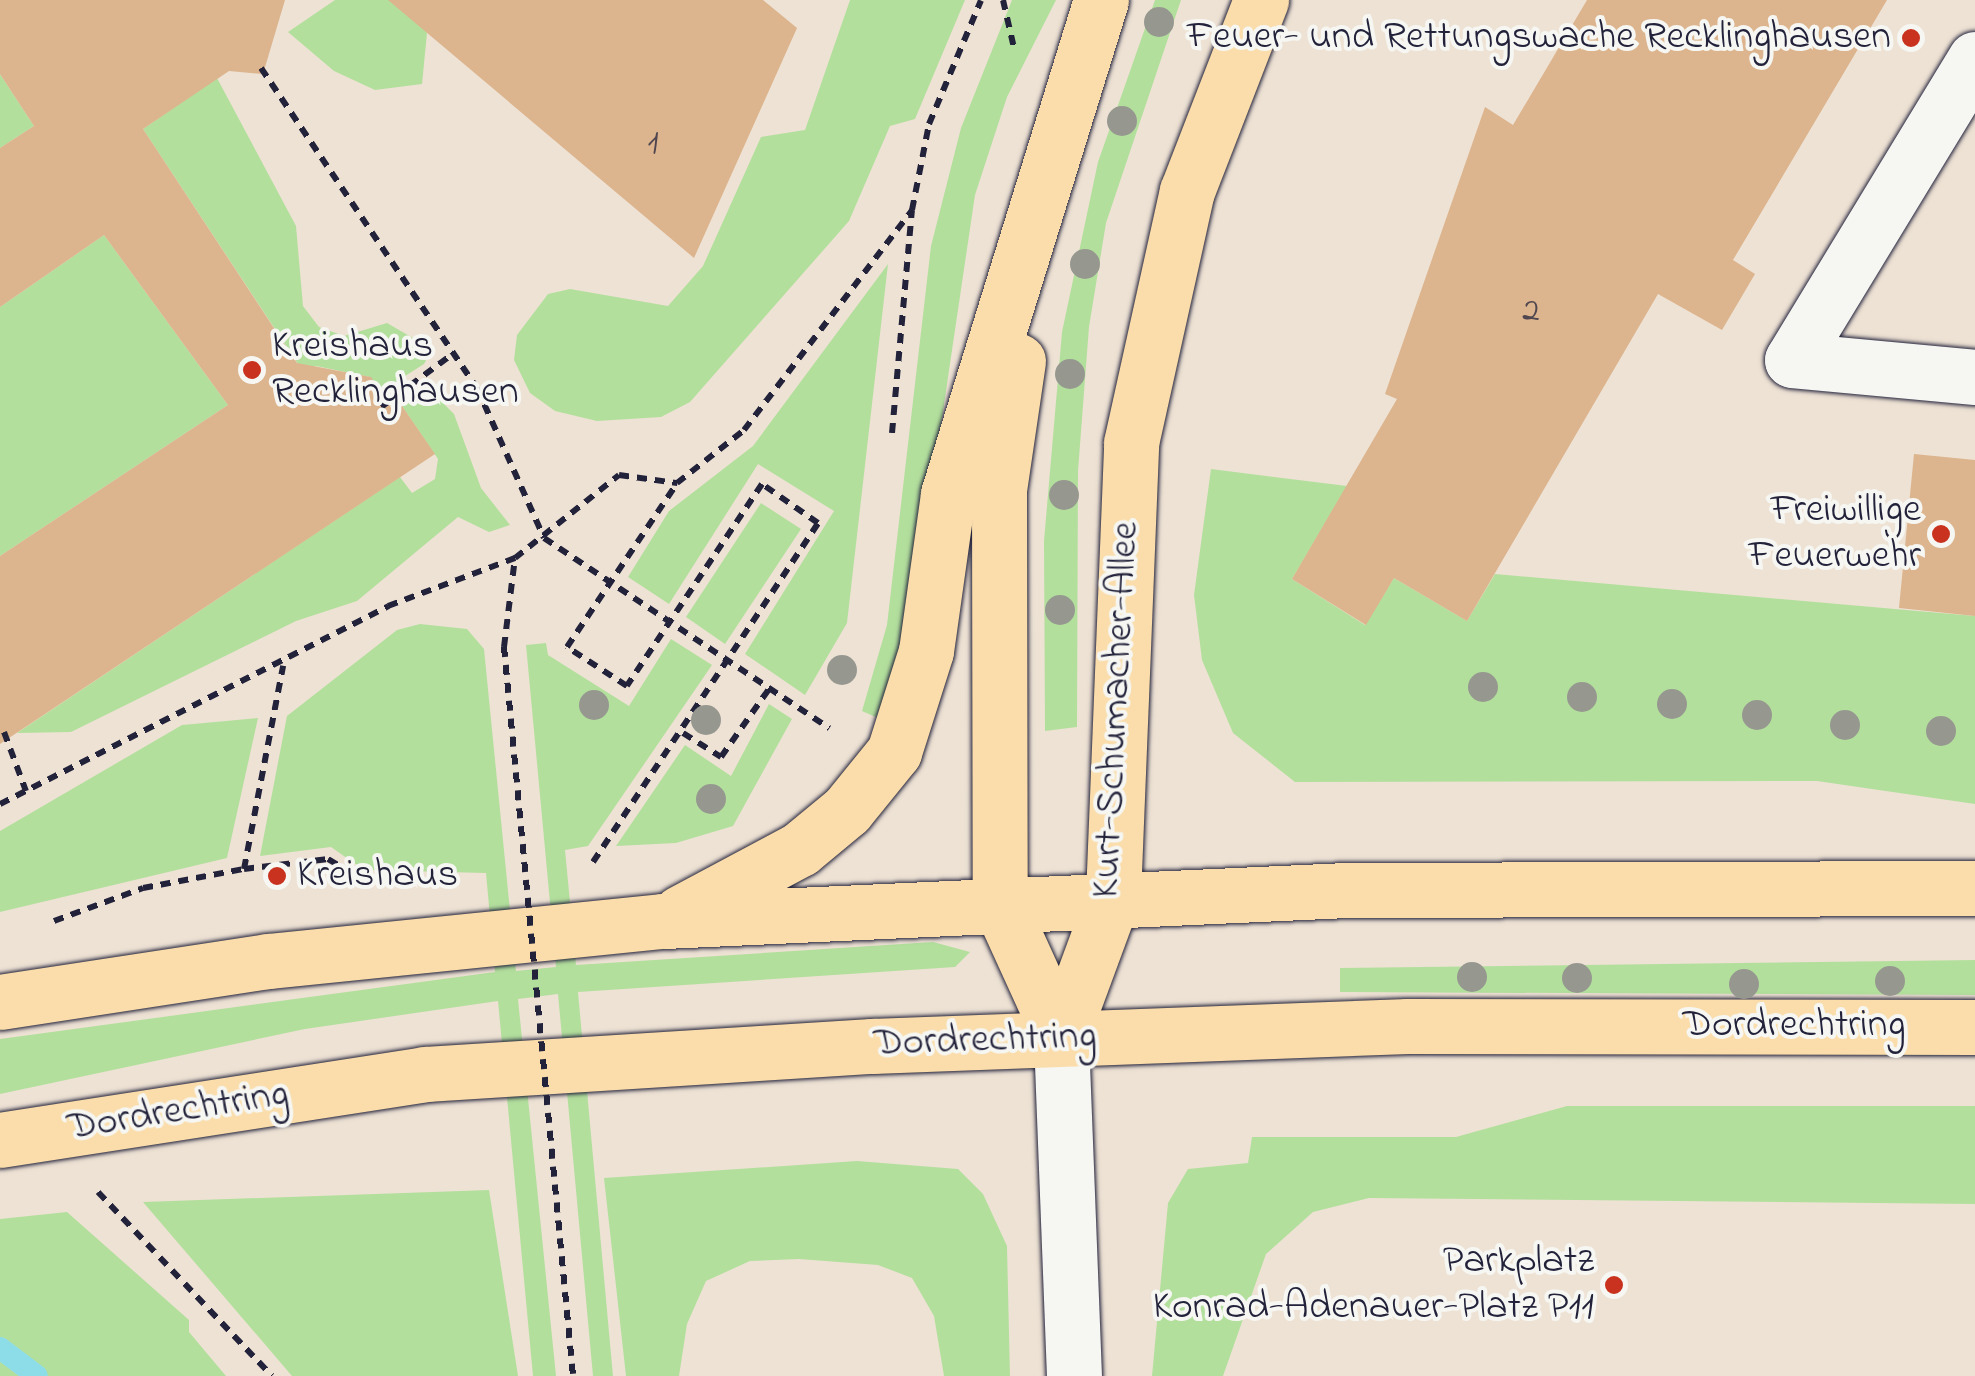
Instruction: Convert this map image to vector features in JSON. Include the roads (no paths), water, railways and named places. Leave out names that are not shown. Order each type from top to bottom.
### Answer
[{"type":"main road","points":[[664,921],[800,848],[848,810],[894,752],[926,651],[948,494],[1101,0]]},
{"type":"main road","name":"Kurt-Schumacher-Allee","points":[[1061,1038],[1113,897],[1130,443],[1187,191],[1261,0]]},
{"type":"main road","points":[[1045,180],[999,489],[1000,904],[1061,1038]]},
{"type":"main road","points":[[0,1002],[268,961],[664,921],[1113,897],[1975,888]]},
{"type":"main road","name":"Dordrechtring","points":[[22,1136],[426,1074],[1061,1038],[1408,1026],[1975,1027]]},
{"type":"street","points":[[1975,59],[1792,360],[1975,377]]},
{"type":"street","points":[[1061,1038],[1074,1376]]},
{"type":"waterway","points":[[0,1348],[37,1376]]},
{"type":"place","name":"Feuer- und Rettungswache Recklinghausen","points":[[1911,38]]},
{"type":"place","name":"Kreishaus Recklinghausen","points":[[252,370]]},
{"type":"place","name":"Freiwillige Feuerwehr","points":[[1941,534]]},
{"type":"place","name":"Kreishaus","points":[[277,876]]},
{"type":"place","name":"Parkplatz Konrad-Adenauer-Platz P11","points":[[1614,1285]]}]
